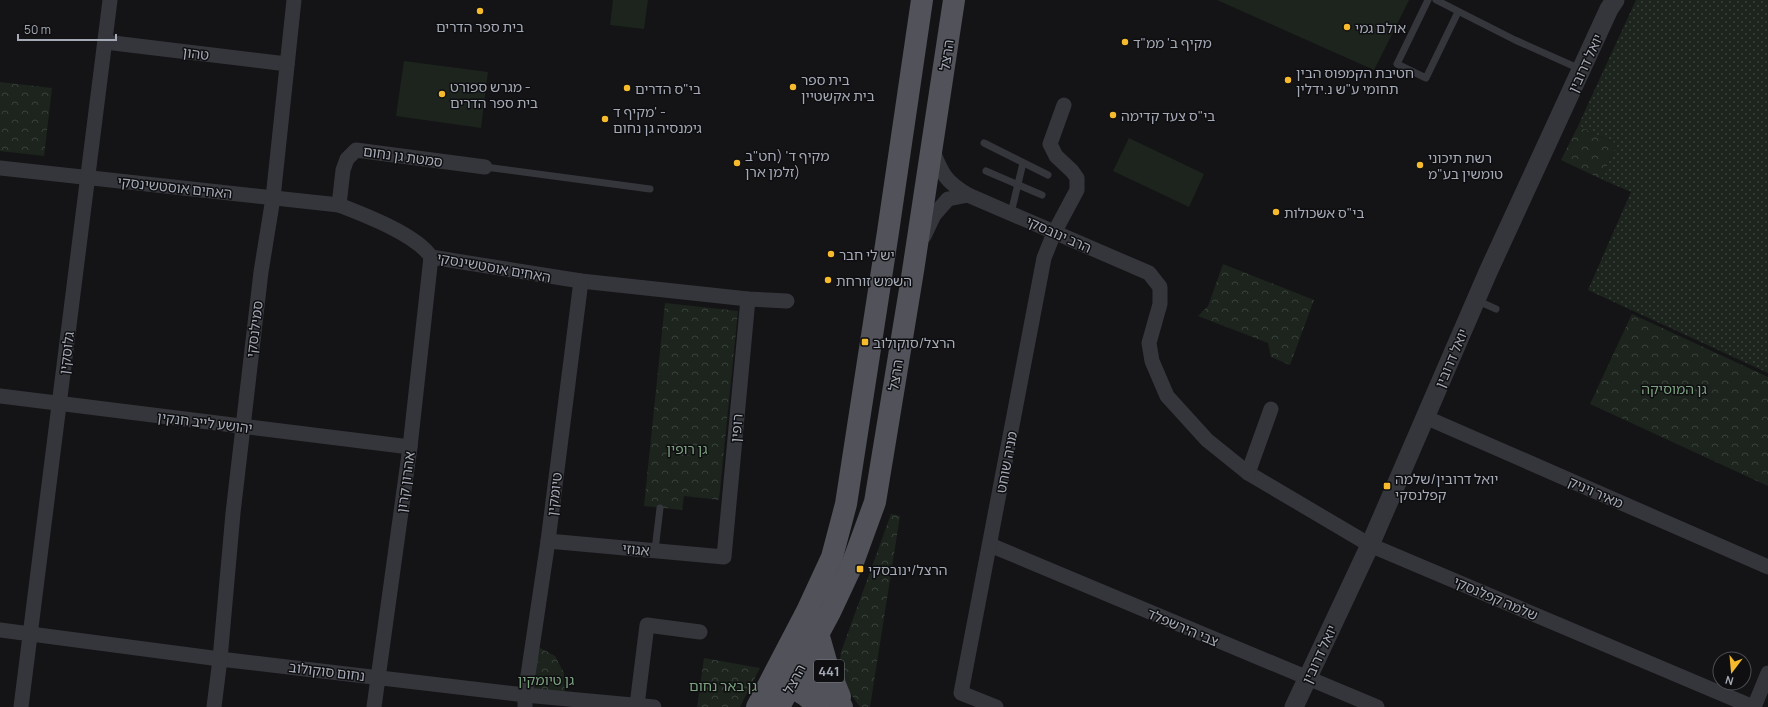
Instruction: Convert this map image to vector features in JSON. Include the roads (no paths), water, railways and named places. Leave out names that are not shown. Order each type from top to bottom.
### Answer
[{"type":"main road","name":"הרצל","points":[[779,707],[807,612],[832,557],[846,504],[922,0]]},
{"type":"main road","name":"הרצל","points":[[757,707],[789,674],[818,633],[852,565],[874,502],[913,271],[954,0]]},
{"type":"main road","name":"441","points":[[818,633],[827,665],[843,707]]},
{"type":"main road","name":"441","points":[[789,674],[805,695],[819,707]]},
{"type":"main road","points":[[789,674],[830,691],[843,707]]},
{"type":"street","name":"גלוסקין","points":[[21,707],[110,0]]},
{"type":"street","name":"סמילנסקי","points":[[214,707],[220,659],[231,530],[261,272],[273,198],[294,0]]},
{"type":"street","name":"יואל דרובין","points":[[1294,707],[1370,545],[1475,300],[1612,3]]},
{"type":"street","name":"טהון","points":[[105,42],[287,64]]},
{"type":"street","name":"מניה שוחט","points":[[996,707],[961,693],[1044,258],[1054,233],[1077,190],[1077,178],[1072,171],[1056,156],[1050,144],[1064,105]]},
{"type":"street","name":"הרב ינובסקי","points":[[932,148],[940,168],[951,184],[968,195],[1149,273]]},
{"type":"street","name":"סמטת גן נחום","points":[[339,205],[343,170],[346,159],[356,150],[485,167]]},
{"type":"street","name":"האחים אוסטשינסקי","points":[[0,168],[339,205],[366,215],[410,238],[426,249],[432,257],[581,282],[748,299],[788,301]]},
{"type":"street","points":[[913,271],[925,232],[940,207],[948,199],[968,195]]},
{"type":"street","name":"אהרון קרון","points":[[374,707],[410,447],[432,257]]},
{"type":"street","name":"שלמה קפלנסקי","points":[[1149,273],[1160,287],[1160,304],[1149,342],[1152,361],[1167,396],[1207,440],[1248,473],[1370,545],[1753,707]]},
{"type":"street","name":"טיומקין","points":[[525,701],[548,541],[581,282]]},
{"type":"street","name":"רופין","points":[[724,557],[748,299]]},
{"type":"street","name":"יהושע לייב חנקין","points":[[0,396],[410,447]]},
{"type":"street","points":[[1248,473],[1271,409]]},
{"type":"street","name":"מאיר ויניק","points":[[1425,417],[1768,567]]},
{"type":"street","name":"אגוזי","points":[[548,541],[724,557]]},
{"type":"street","name":"צבי הירשפלד","points":[[990,545],[1307,679],[1377,707]]},
{"type":"street","points":[[637,705],[647,625],[700,632]]},
{"type":"street","name":"נחום סוקולוב","points":[[0,630],[220,659],[378,677],[525,701],[637,705],[654,707]]},
{"type":"street","points":[[1753,707],[1768,673]]},
{"type":"lane","points":[[1428,0],[1397,64],[1426,78],[1458,12]]},
{"type":"lane","points":[[1436,0],[1514,40],[1582,70]]},
{"type":"lane","points":[[984,143],[1048,175]]},
{"type":"lane","points":[[1011,213],[1024,163]]},
{"type":"lane","points":[[485,167],[650,189]]},
{"type":"lane","points":[[986,170],[1042,195]]},
{"type":"lane","points":[[1475,300],[1496,309]]},
{"type":"lane","points":[[655,550],[660,508]]},
{"type":"place","name":"בית ספר הדרים","points":[[480,11]]},
{"type":"place","name":"אולם גמי","points":[[1347,27]]},
{"type":"place","name":"מקיף ב' ממ\"ד","points":[[1125,42]]},
{"type":"place","name":"חטיבת הקמפוס הבין תחומי ע\"ש נ.ידלין","points":[[1288,80]]},
{"type":"place","name":"בית ספר בית אקשטיין","points":[[793,87]]},
{"type":"place","name":"בי\"ס הדרים","points":[[627,88]]},
{"type":"place","name":"מגרש ספורט - בית ספר הדרים","points":[[442,94]]},
{"type":"place","name":"בי\"ס צעד קדימה","points":[[1113,115]]},
{"type":"place","name":"מקיף ד' - גימנסיה גן נחום","points":[[605,119]]},
{"type":"place","name":"מקיף ד' (חט\"ב זלמן ארן)","points":[[737,163]]},
{"type":"place","name":"רשת תיכוני טומשין בע\"מ","points":[[1420,165]]},
{"type":"place","name":"בי\"ס אשכולות","points":[[1276,212]]},
{"type":"place","name":"יש לי חבר","points":[[831,254]]},
{"type":"place","name":"השמש זורחת","points":[[828,280]]},
{"type":"place","name":"הרצל/סוקולוב","points":[[865,342]]},
{"type":"place","name":"יואל דרובין/שלמה קפלנסקי","points":[[1387,486]]},
{"type":"place","name":"הרצל/ינובסקי","points":[[860,569]]},
{"type":"park label","name":"גן המוסיקה","points":[[1674,388]]},
{"type":"park label","name":"גן רופין","points":[[687,448]]},
{"type":"park label","name":"גן טיומקין","points":[[546,679]]},
{"type":"park label","name":"גן באר נחום","points":[[723,685]]}]
